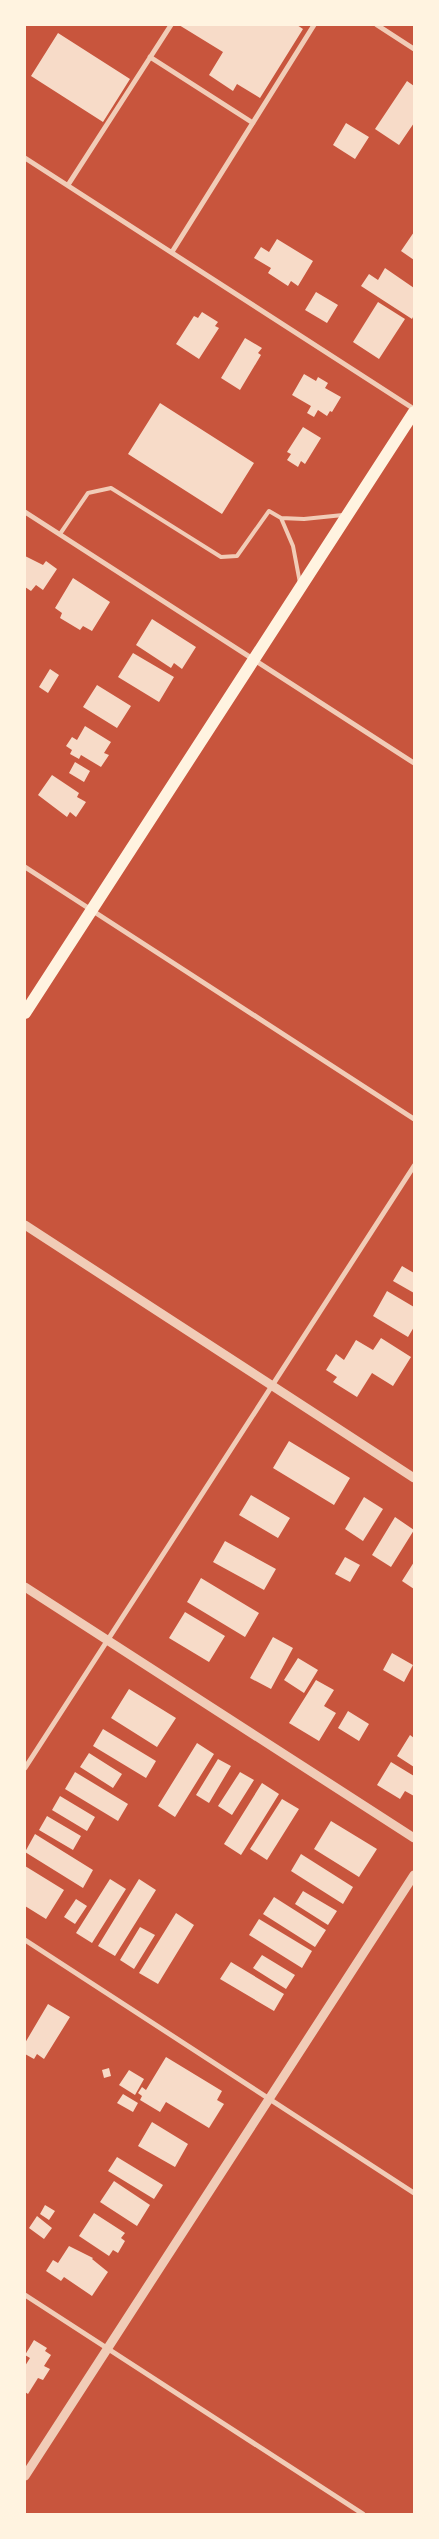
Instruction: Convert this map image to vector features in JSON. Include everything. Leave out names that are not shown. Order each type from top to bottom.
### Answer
[{"type":"main road","points":[[25,1013],[414,411]]},
{"type":"street","points":[[68,185],[170,25]]},
{"type":"street","points":[[172,252],[314,25]]},
{"type":"street","points":[[377,25],[414,49]]},
{"type":"street","points":[[150,57],[253,123]]},
{"type":"street","points":[[25,158],[414,411]]},
{"type":"street","points":[[25,512],[414,763]]},
{"type":"street","points":[[25,867],[414,1119]]},
{"type":"street","points":[[25,1768],[414,1166]]},
{"type":"street","points":[[25,1225],[414,1478]]},
{"type":"street","points":[[25,1587],[414,1838]]},
{"type":"street","points":[[25,2476],[414,1874]]},
{"type":"street","points":[[25,1940],[414,2193]]},
{"type":"street","points":[[25,2295],[363,2514]]},
{"type":"lane","points":[[60,534],[88,493],[111,488],[221,557],[236,556],[269,511],[280,518],[304,519],[348,514]]},
{"type":"lane","points":[[280,518],[292,546],[300,587]]},
{"type":"building","points":[[179,25],[297,25],[303,29],[260,98],[237,84],[233,91],[209,75],[223,52]]},
{"type":"building","points":[[58,33],[130,79],[103,122],[31,76]]},
{"type":"building","points":[[407,81],[414,86],[414,123],[399,145],[375,129]]},
{"type":"building","points":[[346,123],[369,137],[355,159],[333,145]]},
{"type":"building","points":[[414,232],[414,260],[401,251]]},
{"type":"building","points":[[277,239],[313,261],[298,286],[291,281],[288,286],[268,273],[271,268],[254,258],[261,247],[269,252]]},
{"type":"building","points":[[385,268],[414,288],[414,315],[412,319],[361,286],[369,274],[378,280]]},
{"type":"building","points":[[316,292],[338,305],[327,323],[305,310]]},
{"type":"building","points":[[378,302],[405,319],[379,359],[353,342]]},
{"type":"building","points":[[202,312],[218,322],[215,326],[219,328],[199,359],[176,344],[194,316],[198,318]]},
{"type":"building","points":[[245,338],[262,348],[258,353],[261,355],[240,390],[221,378]]},
{"type":"building","points":[[304,374],[316,381],[318,377],[328,383],[325,388],[341,397],[332,412],[330,411],[327,416],[318,410],[314,417],[307,413],[311,406],[292,395]]},
{"type":"building","points":[[160,403],[254,463],[222,514],[128,454]]},
{"type":"building","points":[[303,427],[321,438],[305,464],[301,461],[298,467],[287,460],[291,454],[287,452]]},
{"type":"building","points":[[25,556],[43,565],[46,561],[57,569],[43,590],[36,585],[31,591],[25,587]]},
{"type":"building","points":[[73,578],[110,602],[92,631],[83,626],[80,630],[60,618],[62,613],[55,608]]},
{"type":"building","points":[[152,619],[196,647],[182,669],[174,663],[171,668],[136,645]]},
{"type":"building","points":[[133,653],[174,677],[159,702],[118,677]]},
{"type":"building","points":[[50,669],[59,675],[48,693],[39,687]]},
{"type":"building","points":[[97,685],[131,706],[117,728],[83,707]]},
{"type":"building","points":[[85,726],[111,742],[104,753],[109,755],[101,767],[81,755],[79,759],[70,754],[72,750],[66,746],[72,737],[77,740]]},
{"type":"building","points":[[75,762],[90,771],[84,782],[69,773]]},
{"type":"building","points":[[52,775],[79,793],[77,797],[86,802],[76,817],[70,812],[67,817],[38,795]]},
{"type":"building","points":[[402,1266],[414,1273],[414,1293],[393,1281]]},
{"type":"building","points":[[387,1291],[414,1307],[414,1327],[408,1337],[373,1316]]},
{"type":"building","points":[[381,1338],[411,1357],[393,1386],[372,1373],[357,1397],[333,1382],[337,1377],[326,1370],[336,1354],[344,1360],[356,1340],[373,1350]]},
{"type":"building","points":[[289,1441],[350,1478],[334,1505],[273,1468]]},
{"type":"building","points":[[251,1495],[290,1518],[278,1538],[239,1515]]},
{"type":"building","points":[[364,1497],[383,1509],[363,1541],[345,1529]]},
{"type":"building","points":[[395,1517],[414,1530],[391,1567],[372,1555]]},
{"type":"building","points":[[225,1541],[276,1569],[264,1590],[213,1562]]},
{"type":"building","points":[[345,1557],[360,1565],[350,1582],[335,1574]]},
{"type":"building","points":[[414,1562],[414,1589],[402,1581]]},
{"type":"building","points":[[201,1578],[259,1613],[245,1637],[187,1602]]},
{"type":"building","points":[[185,1612],[225,1636],[209,1662],[169,1638]]},
{"type":"building","points":[[273,1637],[293,1648],[271,1689],[250,1678]]},
{"type":"building","points":[[392,1653],[413,1665],[404,1682],[383,1670]]},
{"type":"building","points":[[298,1658],[318,1670],[304,1693],[284,1680]]},
{"type":"building","points":[[316,1680],[334,1690],[324,1706],[336,1713],[319,1741],[289,1723]]},
{"type":"building","points":[[129,1689],[176,1718],[157,1747],[111,1718]]},
{"type":"building","points":[[348,1711],[369,1724],[359,1741],[338,1728]]},
{"type":"building","points":[[103,1729],[156,1761],[146,1778],[93,1746]]},
{"type":"building","points":[[410,1735],[414,1738],[414,1767],[397,1756]]},
{"type":"building","points":[[197,1743],[214,1754],[175,1817],[158,1806]]},
{"type":"building","points":[[89,1753],[122,1774],[113,1788],[80,1767]]},
{"type":"building","points":[[218,1759],[231,1766],[209,1803],[196,1795]]},
{"type":"building","points":[[391,1762],[414,1776],[414,1796],[405,1791],[400,1799],[377,1785]]},
{"type":"building","points":[[75,1772],[128,1804],[118,1821],[65,1789]]},
{"type":"building","points":[[240,1772],[254,1780],[232,1815],[218,1806]]},
{"type":"building","points":[[262,1783],[279,1794],[241,1855],[224,1844]]},
{"type":"building","points":[[60,1796],[95,1817],[87,1831],[52,1810]]},
{"type":"building","points":[[282,1799],[299,1809],[267,1860],[250,1849]]},
{"type":"building","points":[[47,1816],[81,1836],[73,1850],[39,1830]]},
{"type":"building","points":[[331,1821],[377,1849],[359,1877],[314,1849]]},
{"type":"building","points":[[35,1834],[93,1870],[83,1888],[25,1852]]},
{"type":"building","points":[[301,1854],[353,1887],[343,1904],[291,1871]]},
{"type":"building","points":[[25,1866],[64,1890],[46,1919],[25,1906]]},
{"type":"building","points":[[110,1879],[126,1889],[92,1943],[76,1933]]},
{"type":"building","points":[[139,1879],[156,1890],[115,1956],[98,1946]]},
{"type":"building","points":[[303,1891],[337,1911],[328,1925],[295,1904]]},
{"type":"building","points":[[274,1897],[326,1930],[315,1947],[263,1914]]},
{"type":"building","points":[[76,1899],[87,1906],[75,1924],[64,1917]]},
{"type":"building","points":[[176,1913],[194,1925],[158,1984],[139,1973]]},
{"type":"building","points":[[259,1919],[312,1951],[302,1968],[249,1935]]},
{"type":"building","points":[[140,1927],[155,1935],[134,1969],[120,1960]]},
{"type":"building","points":[[262,1955],[295,1975],[286,1989],[253,1968]]},
{"type":"building","points":[[231,1962],[284,1994],[274,2011],[220,1979]]},
{"type":"building","points":[[48,2004],[70,2017],[44,2059],[37,2054],[34,2059],[25,2054],[25,2043]]},
{"type":"building","points":[[166,2057],[222,2091],[217,2100],[224,2104],[209,2128],[166,2102],[160,2112],[140,2100],[142,2096],[138,2093],[142,2087],[146,2090]]},
{"type":"building","points":[[109,2068],[111,2076],[104,2078],[102,2070]]},
{"type":"building","points":[[129,2070],[144,2079],[135,2095],[119,2085]]},
{"type":"building","points":[[123,2094],[138,2103],[133,2112],[117,2103]]},
{"type":"building","points":[[152,2122],[188,2144],[175,2167],[138,2146]]},
{"type":"building","points":[[117,2157],[163,2185],[154,2199],[108,2171]]},
{"type":"building","points":[[114,2181],[150,2205],[137,2226],[100,2202]]},
{"type":"building","points":[[45,2205],[55,2211],[49,2220],[40,2214]]},
{"type":"building","points":[[94,2213],[125,2233],[121,2238],[125,2241],[118,2253],[113,2250],[109,2256],[79,2236]]},
{"type":"building","points":[[37,2216],[52,2228],[44,2239],[29,2228]]},
{"type":"building","points":[[69,2246],[93,2258],[108,2272],[92,2296],[64,2277],[61,2281],[46,2271],[53,2260],[58,2263]]},
{"type":"building","points":[[34,2340],[47,2348],[45,2351],[51,2355],[44,2366],[50,2369],[43,2380],[38,2378],[28,2394],[25,2392],[25,2366],[30,2358],[25,2355]]}]
